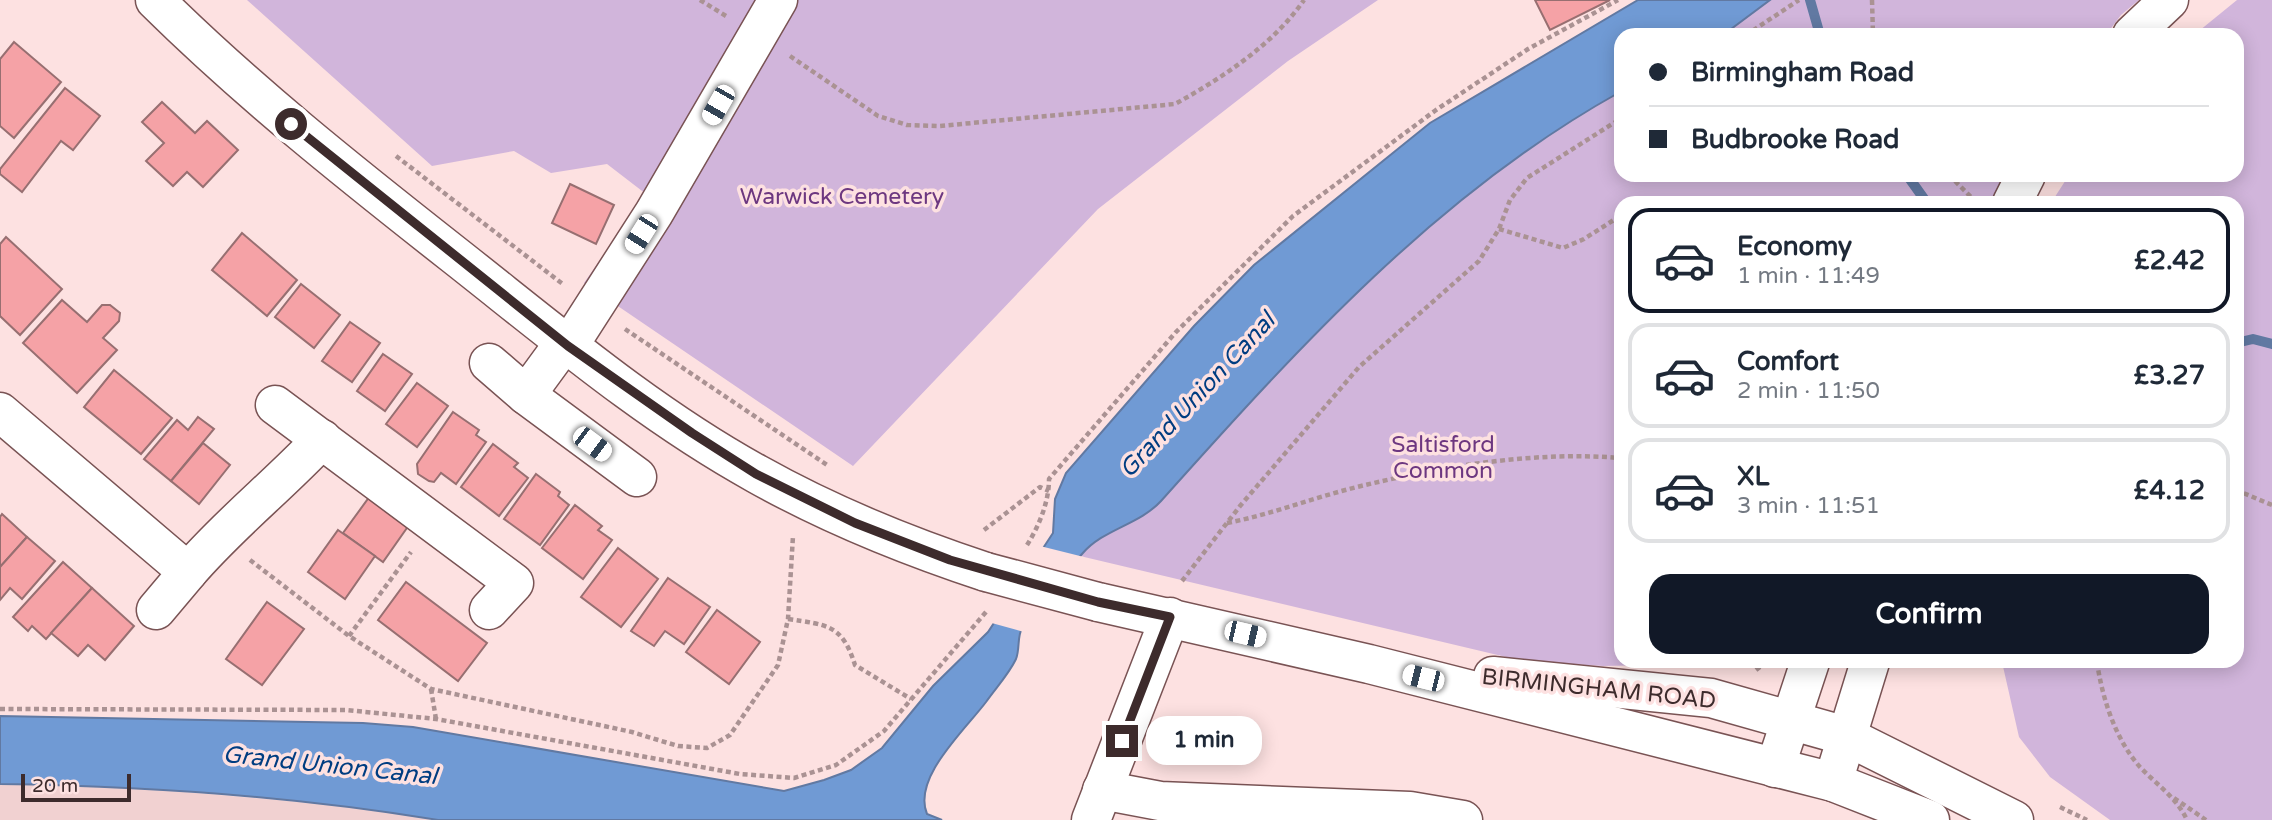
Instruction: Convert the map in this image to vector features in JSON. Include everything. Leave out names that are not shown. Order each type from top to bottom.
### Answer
[{"type":"main road","name":"BIRMINGHAM ROAD","points":[[155,0],[301,132],[566,345],[756,474],[855,523],[950,560],[987,590],[1098,602],[1165,615],[1369,664],[1833,782],[1930,820]]},
{"type":"main road","points":[[526,395],[566,345],[654,213],[778,0]]},
{"type":"main road","points":[[2139,28],[2169,0]]},
{"type":"main road","points":[[489,363],[526,395],[637,477]]},
{"type":"main road","points":[[275,405],[369,472],[514,583],[489,610]]},
{"type":"main road","points":[[0,412],[188,572]]},
{"type":"main road","points":[[156,611],[219,536],[288,476],[323,439]]},
{"type":"main road","points":[[1165,615],[1097,805],[1160,801],[1410,811],[1463,820]]},
{"type":"main road","name":"BIRMINGHAM ROAD","points":[[1369,664],[1712,698],[1846,736],[2014,820]]},
{"type":"main road","points":[[1775,768],[1808,668]]},
{"type":"main road","points":[[1833,782],[1868,668]]},
{"type":"path","points":[[758,34],[878,116],[907,125],[940,126],[1175,103],[1210,85],[1271,38],[1304,0]]},
{"type":"path","points":[[1022,553],[1036,531],[1049,491],[1049,479],[1176,332],[1293,216],[1436,110],[1528,49],[1618,0]]},
{"type":"path","points":[[1757,28],[1799,0]]},
{"type":"path","points":[[1872,0],[1873,28]]},
{"type":"path","points":[[1165,615],[1187,573],[1359,367],[1479,261],[1499,229],[1510,201],[1527,178],[1614,123]]},
{"type":"path","points":[[1956,182],[1972,196]]},
{"type":"path","points":[[1499,229],[1563,248],[1584,239],[1614,220]]},
{"type":"path","points":[[1227,523],[1289,509],[1360,486],[1476,464],[1584,455],[1614,458]]},
{"type":"path","points":[[950,560],[1040,487],[1049,491]]},
{"type":"path","points":[[2244,494],[2272,506]]},
{"type":"path","points":[[349,636],[433,523]]},
{"type":"path","points":[[219,536],[349,636],[431,689],[632,732],[678,747],[707,747],[730,735],[747,707],[769,682],[778,665],[788,619],[794,526]]},
{"type":"path","points":[[0,709],[346,710],[436,719],[740,774],[794,778],[836,765],[884,732],[912,699],[987,590]]},
{"type":"path","points":[[788,619],[833,627],[848,642],[855,665],[912,699]]},
{"type":"path","points":[[2099,668],[2112,719],[2138,764],[2171,796],[2206,820]]},
{"type":"path","points":[[431,689],[436,719]]},
{"type":"path","points":[[2171,796],[2187,820]]},
{"type":"path","points":[[2060,807],[2087,820]]},
{"type":"shaded area","points":[[0,784],[150,789],[367,808],[438,820],[0,820]]},
{"type":"green space","name":"Warwick Cemetery","points":[[247,0],[1378,0],[1288,61],[1098,209],[853,466],[584,283],[646,194],[607,164],[551,173],[514,151],[432,166]]},
{"type":"green space","points":[[1770,0],[2139,0],[2121,15],[2111,28],[1732,28]]},
{"type":"green space","points":[[2237,0],[2272,0],[2272,820],[2110,820],[2050,777],[2019,737],[2003,668],[2244,668],[2244,196],[2056,196],[2064,182],[2244,182],[2244,28],[2203,28]]},
{"type":"green space","name":"Saltisford Common","points":[[1614,95],[1614,182],[2006,182],[2000,196],[1614,196],[1614,666],[1523,661],[1080,556],[1092,542],[1158,504],[1258,391],[1364,284],[1472,190],[1575,117]]},
{"type":"water","name":"Grand Union Canal","points":[[1638,0],[1770,0],[1732,28],[1614,28],[1614,96],[1554,132],[1491,177],[1431,225],[1318,331],[1161,501],[1142,516],[1100,539],[1082,554],[1028,618],[1020,632],[1016,659],[1010,670],[954,740],[934,770],[924,800],[927,814],[942,820],[438,820],[219,794],[0,784],[0,716],[363,723],[413,727],[784,791],[851,770],[882,748],[933,686],[988,632],[1053,533],[1055,499],[1066,473],[1194,326],[1254,265],[1430,123]]},
{"type":"pier","points":[[1040,546],[1084,557],[1024,632],[988,622]]},
{"type":"building","points":[[1535,0],[1610,0],[1550,30]]},
{"type":"building","points":[[14,42],[61,82],[14,138],[0,126],[0,59]]},
{"type":"building","points":[[65,88],[100,116],[73,150],[61,141],[22,192],[0,174],[0,169]]},
{"type":"building","points":[[162,102],[195,133],[207,121],[238,150],[203,187],[187,172],[173,186],[146,161],[164,143],[142,122]]},
{"type":"building","points":[[570,184],[614,205],[596,244],[552,223]]},
{"type":"building","points":[[242,233],[297,280],[267,316],[212,270]]},
{"type":"building","points":[[6,237],[62,289],[20,335],[0,316],[0,244]]},
{"type":"building","points":[[301,284],[340,315],[314,348],[275,317]]},
{"type":"building","points":[[62,300],[87,322],[102,305],[110,305],[120,313],[119,321],[103,338],[117,350],[77,393],[23,343]]},
{"type":"building","points":[[350,322],[380,343],[352,382],[322,361]]},
{"type":"building","points":[[383,354],[412,374],[385,411],[357,391]]},
{"type":"building","points":[[114,370],[172,418],[141,454],[84,407]]},
{"type":"building","points":[[417,383],[448,406],[417,447],[386,424]]},
{"type":"building","points":[[453,412],[479,430],[476,435],[486,442],[456,484],[441,473],[434,482],[429,481],[418,474],[417,464]]},
{"type":"building","points":[[198,417],[214,429],[171,481],[144,459],[177,420],[188,430]]},
{"type":"building","points":[[203,443],[230,465],[199,504],[171,481]]},
{"type":"building","points":[[493,444],[518,463],[514,467],[528,478],[499,516],[461,487]]},
{"type":"building","points":[[536,474],[560,492],[558,496],[569,505],[540,545],[504,519]]},
{"type":"building","points":[[370,496],[409,525],[383,562],[343,533]]},
{"type":"building","points":[[575,505],[602,526],[598,530],[612,540],[583,579],[542,548]]},
{"type":"building","points":[[2,514],[27,537],[0,567],[0,517]]},
{"type":"building","points":[[338,530],[375,556],[345,599],[308,572]]},
{"type":"building","points":[[27,537],[55,561],[22,599],[10,588],[0,600],[0,567]]},
{"type":"building","points":[[618,548],[658,579],[621,627],[581,597]]},
{"type":"building","points":[[63,562],[92,588],[46,639],[32,626],[28,631],[13,617]]},
{"type":"building","points":[[668,578],[710,607],[684,644],[665,631],[654,646],[631,631]]},
{"type":"building","points":[[406,582],[487,643],[458,681],[378,620]]},
{"type":"building","points":[[92,588],[134,626],[105,660],[88,645],[78,656],[51,633]]},
{"type":"building","points":[[267,602],[304,629],[262,685],[226,659]]},
{"type":"building","points":[[717,610],[760,642],[729,684],[686,652]]},
{"type":"waterway","points":[[1810,0],[1818,28]]},
{"type":"waterway","points":[[1912,182],[1922,196]]},
{"type":"waterway","points":[[2244,341],[2253,339],[2272,344]]},
{"type":"route","points":[[291,124],[568,346],[692,433],[756,474],[855,523],[950,560],[1098,602],[1170,617],[1122,741]]}]
